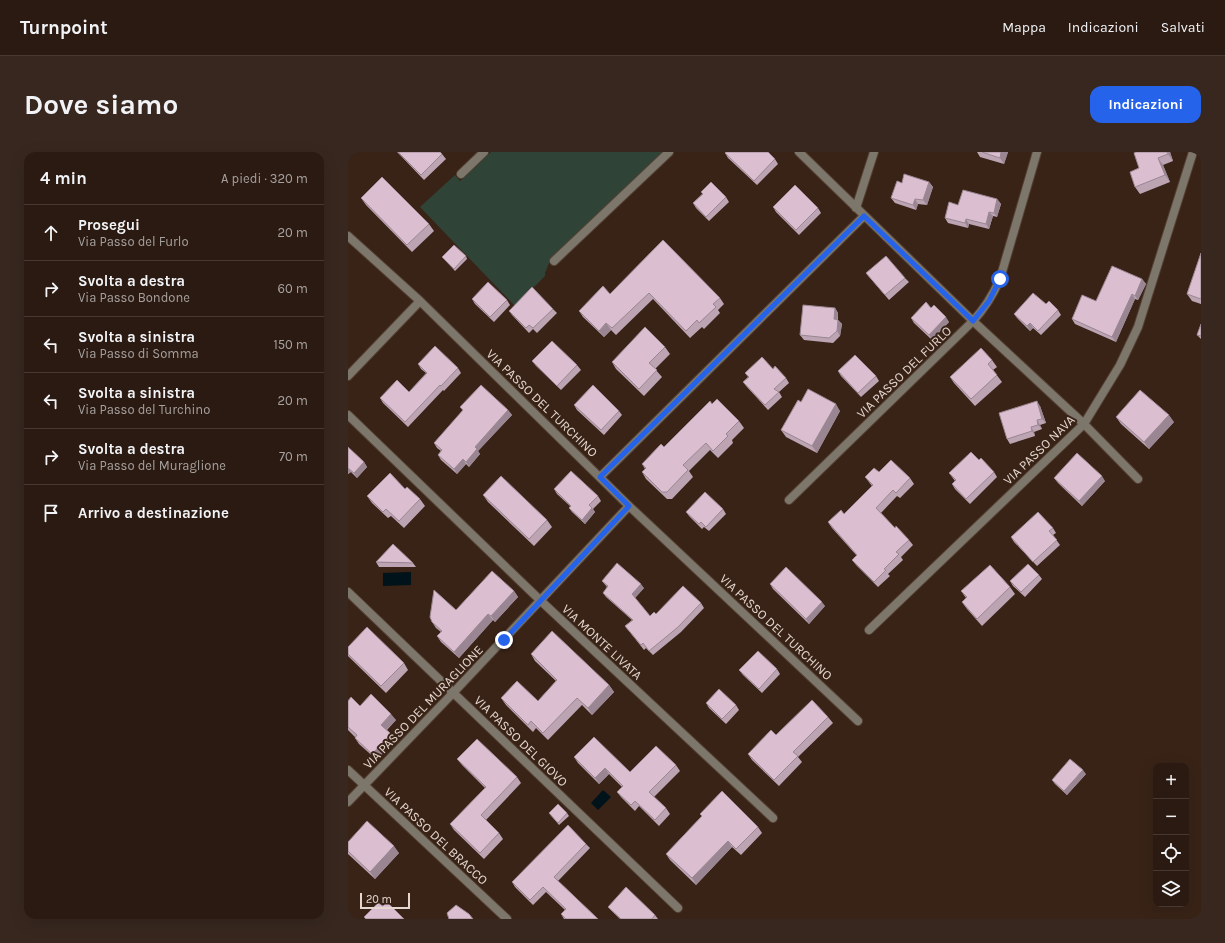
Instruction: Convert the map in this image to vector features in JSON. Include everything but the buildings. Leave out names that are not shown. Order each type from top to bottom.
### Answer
[{"type":"street","points":[[461,174],[484,152]]},
{"type":"street","points":[[554,261],[669,152]]},
{"type":"street","points":[[799,152],[973,321],[1084,424],[1138,479]]},
{"type":"street","points":[[856,208],[874,152]]},
{"type":"street","name":"VIA PASSO DEL FURLO","points":[[789,500],[973,321],[989,301],[1000,279],[1037,152]]},
{"type":"street","name":"VIA PASSO NAVA","points":[[869,630],[1084,424],[1120,365],[1138,327],[1192,152]]},
{"type":"street","points":[[600,477],[864,216]]},
{"type":"street","name":"VIA PASSO DEL TURCHINO","points":[[348,236],[420,301],[629,506],[858,721]]},
{"type":"street","points":[[348,376],[420,301]]},
{"type":"street","name":"VIA MONTE LIVATA","points":[[348,415],[541,601],[773,818]]},
{"type":"street","name":"VIA PASSO DEL MURAGLIONE","points":[[348,802],[541,601],[629,506]]},
{"type":"street","name":"VIA PASSO DEL GIOVO","points":[[348,592],[678,908]]},
{"type":"street","name":"VIA PASSO DEL BRACCO","points":[[348,770],[507,919]]},
{"type":"green space","points":[[491,152],[666,152],[582,228],[549,263],[545,276],[515,306],[420,207],[455,175],[460,181]]},
{"type":"shaded area","points":[[411,572],[411,585],[383,586],[383,573]]},
{"type":"shaded area","points":[[603,790],[611,797],[598,810],[591,803]]},
{"type":"route","points":[[504,640],[629,506],[600,477],[864,216],[973,321],[982,312],[993,295],[1000,279]]}]
